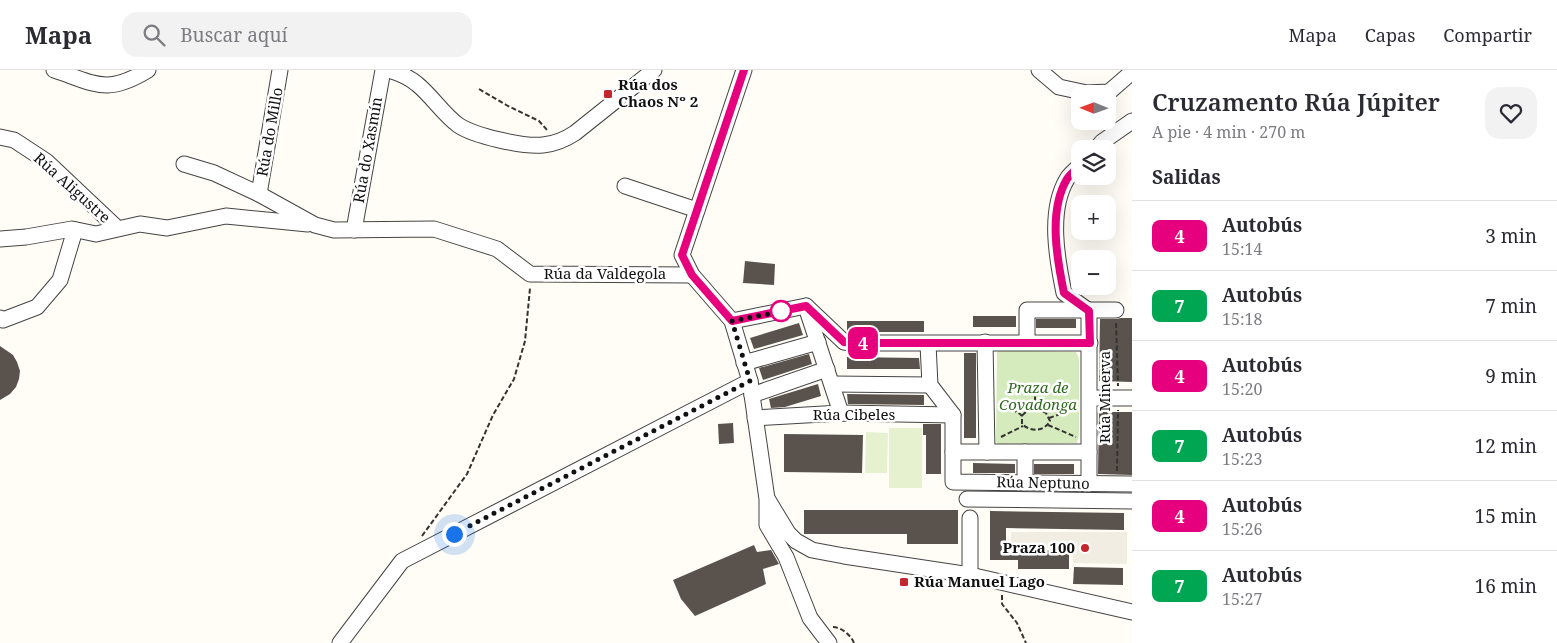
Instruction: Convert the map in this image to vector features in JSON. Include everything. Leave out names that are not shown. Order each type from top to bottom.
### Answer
[{"type":"street","points":[[54,70],[106,86],[123,83],[148,70]]},
{"type":"street","name":"Rúa do Millo","points":[[259,194],[280,70]]},
{"type":"street","name":"Rúa do Xasmín","points":[[354,230],[383,70]]},
{"type":"street","points":[[389,70],[402,74],[417,83],[443,112],[458,125],[472,132],[495,139],[526,145],[542,145],[575,133],[654,70]]},
{"type":"street","points":[[744,70],[682,255],[692,275],[732,321],[751,388],[767,499],[767,525],[786,557],[810,618],[829,643]]},
{"type":"street","points":[[1039,70],[1059,87],[1087,93],[1109,92],[1132,72]]},
{"type":"street","points":[[1105,140],[1132,121]]},
{"type":"street","name":"Rúa Aligustre","points":[[0,137],[14,140],[46,160],[117,228]]},
{"type":"street","name":"Rúa da Valdegola","points":[[184,164],[214,173],[259,194],[314,225],[334,230],[434,229],[497,249],[530,274],[692,275]]},
{"type":"street","points":[[1071,174],[1067,178],[1059,196],[1056,217],[1057,261],[1064,293],[1089,311]]},
{"type":"street","points":[[625,186],[697,210]]},
{"type":"street","points":[[0,238],[26,237],[72,229],[96,234],[140,224],[167,228],[226,216],[314,225]]},
{"type":"street","points":[[0,318],[4,320],[37,307],[60,280],[75,230]]},
{"type":"street","points":[[806,306],[844,342],[928,344],[985,342],[1090,343]]},
{"type":"street","points":[[732,321],[806,306]]},
{"type":"street","points":[[806,306],[840,413]]},
{"type":"street","points":[[1027,342],[1027,310],[1116,310]]},
{"type":"street","points":[[1089,311],[1089,484]]},
{"type":"street","points":[[744,363],[818,342]]},
{"type":"street","points":[[985,342],[987,448]]},
{"type":"street","points":[[928,344],[930,385],[953,415],[953,452],[987,448],[1025,452],[1089,448]]},
{"type":"street","points":[[340,643],[402,561],[751,388],[829,377],[930,385]]},
{"type":"street","points":[[1090,401],[1125,398]]},
{"type":"street","name":"Rúa Cibeles","points":[[755,418],[840,413],[953,415]]},
{"type":"street","name":"Rúa Neptuno","points":[[953,452],[954,482],[1132,484]]},
{"type":"street","points":[[1025,452],[1025,483]]},
{"type":"street","points":[[1116,484],[1116,500]]},
{"type":"street","points":[[767,499],[788,533],[796,541],[812,550],[970,575],[1132,612]]},
{"type":"street","points":[[967,499],[1132,501]]},
{"type":"street","points":[[970,518],[970,575]]},
{"type":"path","points":[[479,89],[539,121],[557,141]]},
{"type":"path","points":[[420,540],[467,474],[493,415],[514,379],[525,341],[530,300],[530,274]]},
{"type":"path","name":"Rúa Minerva","points":[[1116,310],[1125,398],[1116,484]]},
{"type":"path","points":[[986,395],[1022,416]]},
{"type":"path","points":[[1034,409],[1035,396]]},
{"type":"path","points":[[1049,418],[1090,401]]},
{"type":"path","points":[[1022,416],[1024,413],[1034,409],[1046,413],[1049,418],[1048,425]]},
{"type":"path","points":[[1022,416],[1023,426]]},
{"type":"path","points":[[1023,426],[1029,429],[1039,429],[1048,425]]},
{"type":"path","points":[[1048,425],[1089,448]]},
{"type":"path","points":[[987,448],[1023,426]]},
{"type":"path","points":[[1003,584],[1002,604],[1016,623],[1026,643]]},
{"type":"green space","name":"Praza de Covadonga","points":[[1001,350],[1076,352],[1079,358],[1079,436],[1077,443],[999,444],[996,442],[997,352]]},
{"type":"green space","points":[[889,428],[922,428],[922,488],[889,488]]},
{"type":"green space","points":[[866,432],[888,433],[887,473],[865,473]]},
{"type":"shaded area","name":"Praza 100","points":[[1011,532],[1127,532],[1127,564],[1073,563],[1072,548],[1011,547]]},
{"type":"building","points":[[745,261],[775,264],[774,285],[743,283]]},
{"type":"building","points":[[973,316],[1016,316],[1016,327],[973,327]]},
{"type":"building","points":[[1132,318],[1132,382],[1099,381],[1100,319]]},
{"type":"building","points":[[1036,319],[1076,319],[1076,328],[1036,328]]},
{"type":"building","points":[[847,321],[924,321],[924,332],[847,332]]},
{"type":"building","points":[[799,323],[803,335],[754,349],[750,338]]},
{"type":"building","points":[[0,346],[13,355],[20,371],[16,387],[10,394],[0,400]]},
{"type":"building","points":[[964,353],[976,353],[976,438],[964,438]]},
{"type":"building","points":[[809,354],[812,364],[763,380],[759,368]]},
{"type":"building","points":[[847,357],[919,358],[920,369],[847,369]]},
{"type":"building","points":[[818,384],[821,396],[785,407],[771,408],[769,399]]},
{"type":"building","points":[[847,394],[924,395],[924,405],[848,404]]},
{"type":"building","points":[[1099,412],[1132,412],[1132,475],[1098,474]]},
{"type":"building","points":[[733,423],[734,443],[719,444],[718,424]]},
{"type":"building","points":[[923,424],[941,424],[941,474],[926,474],[926,435],[923,435]]},
{"type":"building","points":[[784,434],[863,435],[862,473],[784,472]]},
{"type":"building","points":[[973,463],[1015,464],[1015,473],[973,473]]},
{"type":"building","points":[[1034,464],[1074,464],[1074,474],[1034,474]]},
{"type":"building","points":[[804,510],[958,510],[958,544],[907,544],[907,534],[804,534]]},
{"type":"building","points":[[990,511],[1124,513],[1124,530],[1006,528],[1006,550],[1069,551],[1069,569],[1018,569],[1018,560],[990,560]]},
{"type":"building","points":[[754,545],[757,552],[771,550],[779,564],[763,569],[766,584],[695,616],[681,599],[673,580]]},
{"type":"building","points":[[1074,567],[1123,568],[1123,585],[1073,584]]},
{"type":"bus line","name":"4","points":[[744,70],[682,255],[692,275],[732,321],[806,306],[844,342],[851,343],[1090,343],[1089,311],[1064,293],[1057,261],[1056,217],[1059,196],[1067,178],[1071,174]]},
{"type":"place","name":"Rúa dos Chaos Nº 2","points":[[608,94]]},
{"type":"place","name":"Praza 100","points":[[1085,548]]},
{"type":"place","name":"Rúa Manuel Lago","points":[[904,582]]},
{"type":"route","points":[[454,534],[750,381],[732,321],[789,310],[781,311]]}]
